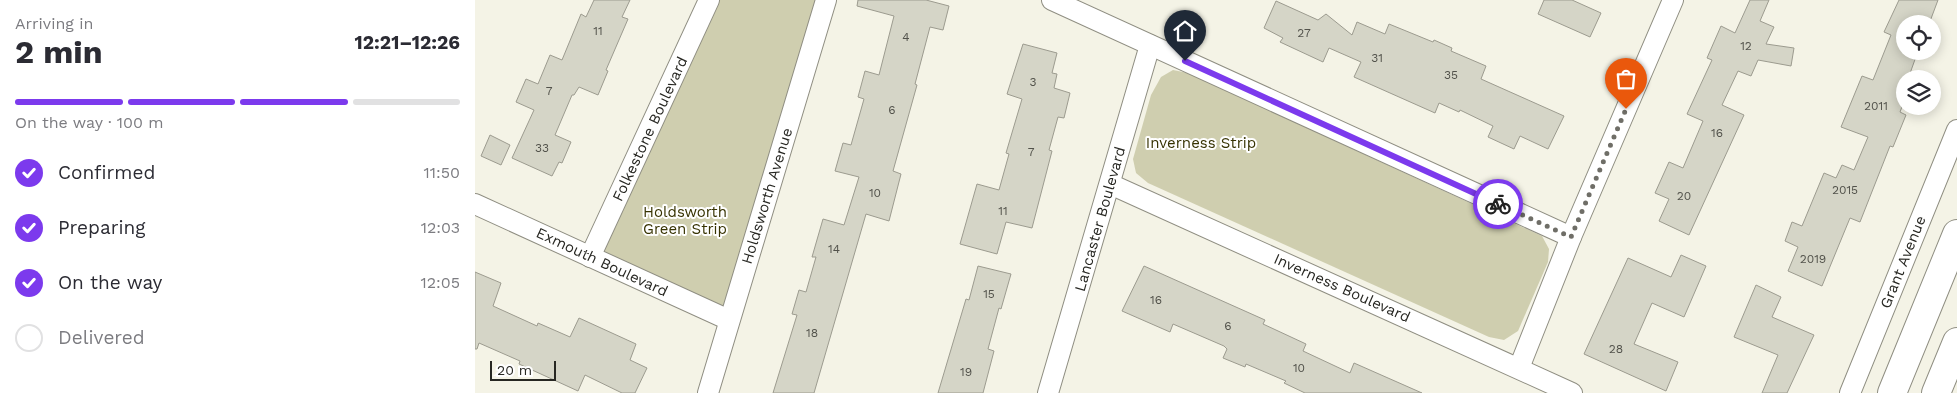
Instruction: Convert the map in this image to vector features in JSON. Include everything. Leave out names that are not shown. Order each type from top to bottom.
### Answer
[{"type":"main road","points":[[1891,393],[1957,234]]},
{"type":"main road","points":[[1936,393],[1957,342]]},
{"type":"street","name":"Folkestone Boulevard","points":[[590,257],[709,0]]},
{"type":"street","name":"Holdsworth Avenue","points":[[708,393],[826,0]]},
{"type":"street","points":[[1052,0],[1571,237]]},
{"type":"street","points":[[1519,368],[1571,237],[1673,0]]},
{"type":"street","name":"Lancaster Boulevard","points":[[1048,393],[1151,45]]},
{"type":"street","name":"Grant Avenue","points":[[1850,393],[1957,130]]},
{"type":"street","name":"Inverness Boulevard","points":[[1110,184],[1572,393]]},
{"type":"street","name":"Exmouth Boulevard","points":[[475,204],[729,320]]},
{"type":"green space","name":"Holdsworth Green Strip","points":[[709,0],[826,0],[729,320],[590,257]]},
{"type":"green space","name":"Inverness Strip","points":[[1173,70],[1188,73],[1542,236],[1549,249],[1548,262],[1518,331],[1504,340],[1489,337],[1148,183],[1136,173],[1133,159],[1151,95],[1161,77]]},
{"type":"building","points":[[594,0],[630,0],[622,17],[628,19],[606,70],[608,71],[598,95],[579,87],[574,95],[572,95],[555,135],[571,142],[562,163],[559,162],[552,176],[512,158],[534,110],[516,102],[526,79],[538,84],[550,55],[562,60],[581,14],[586,17]]},
{"type":"building","points":[[858,0],[926,0],[949,6],[943,30],[930,27],[915,84],[917,85],[893,171],[901,174],[889,221],[866,214],[814,393],[773,393],[797,315],[792,314],[799,290],[806,292],[816,257],[812,257],[823,219],[844,225],[859,177],[835,171],[843,143],[851,145],[864,99],[858,97],[865,71],[879,75],[894,16],[857,6]]},
{"type":"building","points":[[1544,0],[1572,0],[1601,13],[1590,37],[1538,14]]},
{"type":"building","points":[[1750,0],[1769,0],[1760,21],[1774,27],[1766,44],[1794,48],[1791,66],[1758,60],[1751,76],[1738,71],[1722,105],[1744,115],[1689,235],[1659,221],[1669,199],[1655,193],[1669,162],[1683,168],[1703,121],[1687,114],[1712,60],[1707,58],[1721,26],[1735,33]]},
{"type":"building","points":[[1899,0],[1938,0],[1932,15],[1896,15],[1896,60],[1915,60],[1911,70],[1896,70],[1896,115],[1906,115],[1893,147],[1890,146],[1860,222],[1850,218],[1822,286],[1788,271],[1798,247],[1785,241],[1792,222],[1802,226],[1824,173],[1836,178],[1842,165],[1854,170],[1868,137],[1841,127],[1862,76],[1873,80],[1891,35],[1884,32]]},
{"type":"building","points":[[1276,1],[1318,20],[1326,14],[1352,35],[1357,22],[1385,34],[1389,24],[1433,42],[1434,40],[1452,48],[1451,51],[1486,66],[1481,79],[1564,116],[1548,149],[1520,136],[1514,149],[1488,137],[1493,126],[1460,110],[1459,112],[1439,103],[1435,113],[1354,77],[1361,62],[1329,48],[1323,62],[1280,42],[1283,38],[1264,28]]},
{"type":"building","points":[[1023,44],[1057,53],[1052,73],[1057,74],[1054,88],[1070,93],[1064,118],[1058,117],[1049,150],[1052,151],[1032,228],[1006,222],[997,254],[960,244],[977,184],[999,190],[1009,154],[1006,153],[1022,99],[1007,94]]},
{"type":"building","points":[[490,135],[510,145],[501,165],[481,156]]},
{"type":"building","points":[[1681,255],[1706,266],[1684,317],[1652,303],[1634,344],[1678,362],[1666,391],[1584,354],[1628,258],[1671,277]]},
{"type":"building","points":[[978,266],[1011,274],[1001,309],[999,308],[988,349],[994,351],[983,393],[938,393],[966,299],[969,300]]},
{"type":"building","points":[[1144,266],[1265,320],[1263,324],[1306,344],[1303,351],[1350,373],[1354,363],[1422,393],[1305,393],[1284,383],[1286,381],[1246,364],[1245,367],[1223,358],[1227,349],[1224,346],[1173,324],[1170,332],[1122,311]]},
{"type":"building","points":[[475,272],[501,283],[493,306],[537,326],[538,323],[570,337],[579,318],[636,344],[630,360],[647,368],[635,393],[622,393],[585,375],[578,391],[519,364],[520,361],[479,343],[477,349],[475,349]]},
{"type":"building","points":[[1756,285],[1781,297],[1772,317],[1814,335],[1787,393],[1762,393],[1778,355],[1734,337]]},
{"type":"way so far","points":[[1498,204],[1571,237],[1626,109]]},
{"type":"route","points":[[1185,61],[1498,204]]}]
